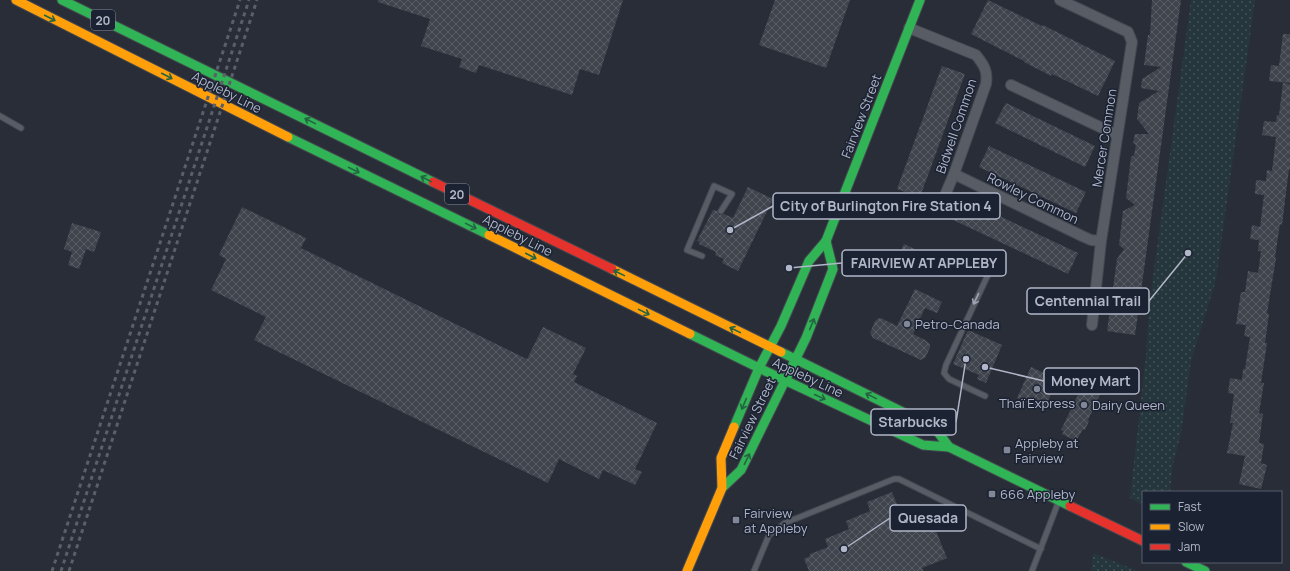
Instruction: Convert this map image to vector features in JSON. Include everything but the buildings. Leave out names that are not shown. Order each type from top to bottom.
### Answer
[{"type":"main road","name":"Appleby Line","points":[[16,0],[318,153],[496,238],[759,368],[923,445],[948,447],[1142,541]]},
{"type":"main road","name":"Appleby Line","points":[[62,0],[935,428],[948,447]]},
{"type":"main road","name":"Fairview Street","points":[[722,488],[721,458],[759,368],[781,326],[809,261],[826,241],[920,0]]},
{"type":"main road","name":"Fairview Street","points":[[686,571],[722,488],[741,470],[806,338],[833,269],[826,241]]},
{"type":"main road","points":[[1188,563],[1205,571]]},
{"type":"street","name":"Mercer Common","points":[[1060,0],[1128,32],[1132,42],[1101,241],[1092,324]]},
{"type":"street","name":"Bidwell Common","points":[[909,28],[976,55],[983,63],[986,70],[986,84],[954,174],[940,207]]},
{"type":"street","points":[[1011,85],[1117,135]]},
{"type":"street","name":"Rowley Common","points":[[954,174],[1082,236],[1091,240],[1101,241]]},
{"type":"lane","points":[[0,116],[21,128]]},
{"type":"lane","points":[[702,256],[687,250],[714,186],[732,194],[721,211]]},
{"type":"lane","points":[[985,396],[949,379],[944,373],[946,365],[993,264]]},
{"type":"lane","points":[[754,571],[769,534],[781,526],[894,479],[899,479],[1041,549]]},
{"type":"lane","points":[[1032,571],[1059,501]]},
{"type":"shaded area","points":[[1191,0],[1255,0],[1216,280],[1191,361],[1181,433],[1173,464],[1170,491],[1142,491],[1142,504],[1130,498],[1146,355],[1149,306]]},
{"type":"shaded area","points":[[1093,553],[1138,571],[1091,571]]},
{"type":"railway","points":[[52,571],[240,0]]},
{"type":"railway","points":[[61,571],[249,0]]},
{"type":"railway","points":[[69,571],[257,0]]},
{"type":"traffic: fast","points":[[62,0],[433,182]]},
{"type":"traffic: fast","points":[[734,427],[759,368],[781,326],[809,261],[826,241],[920,0]]},
{"type":"traffic: fast","points":[[288,137],[489,235]]},
{"type":"traffic: fast","points":[[722,488],[741,470],[806,338],[833,269],[826,241]]},
{"type":"traffic: fast","points":[[690,334],[923,445],[949,447],[1070,506]]},
{"type":"traffic: fast","points":[[781,352],[935,428],[949,447]]},
{"type":"traffic: fast","points":[[1188,563],[1205,571]]},
{"type":"traffic: slow","points":[[16,0],[288,137]]},
{"type":"traffic: slow","points":[[489,235],[690,334]]},
{"type":"traffic: slow","points":[[612,269],[781,352]]},
{"type":"traffic: slow","points":[[687,571],[722,488],[721,458],[734,427]]},
{"type":"traffic: jam","points":[[433,182],[612,269]]},
{"type":"traffic: jam","points":[[1070,506],[1142,541]]},
{"type":"place","name":"City of Burlington Fire Station 4","points":[[730,230]]},
{"type":"place","name":"Centennial Trail","points":[[1188,253]]},
{"type":"place","name":"FAIRVIEW AT APPLEBY","points":[[789,268]]},
{"type":"place","name":"Petro-Canada","points":[[907,324]]},
{"type":"place","name":"Starbucks","points":[[966,359]]},
{"type":"place","name":"Money Mart","points":[[985,367]]},
{"type":"place","name":"Thaï Express","points":[[1037,389]]},
{"type":"place","name":"Dairy Queen","points":[[1084,405]]},
{"type":"place","name":"Appleby at Fairview","points":[[1007,450]]},
{"type":"place","name":"666 Appleby","points":[[992,494]]},
{"type":"place","name":"Fairview at Appleby","points":[[736,520]]},
{"type":"place","name":"Quesada","points":[[844,549]]}]
